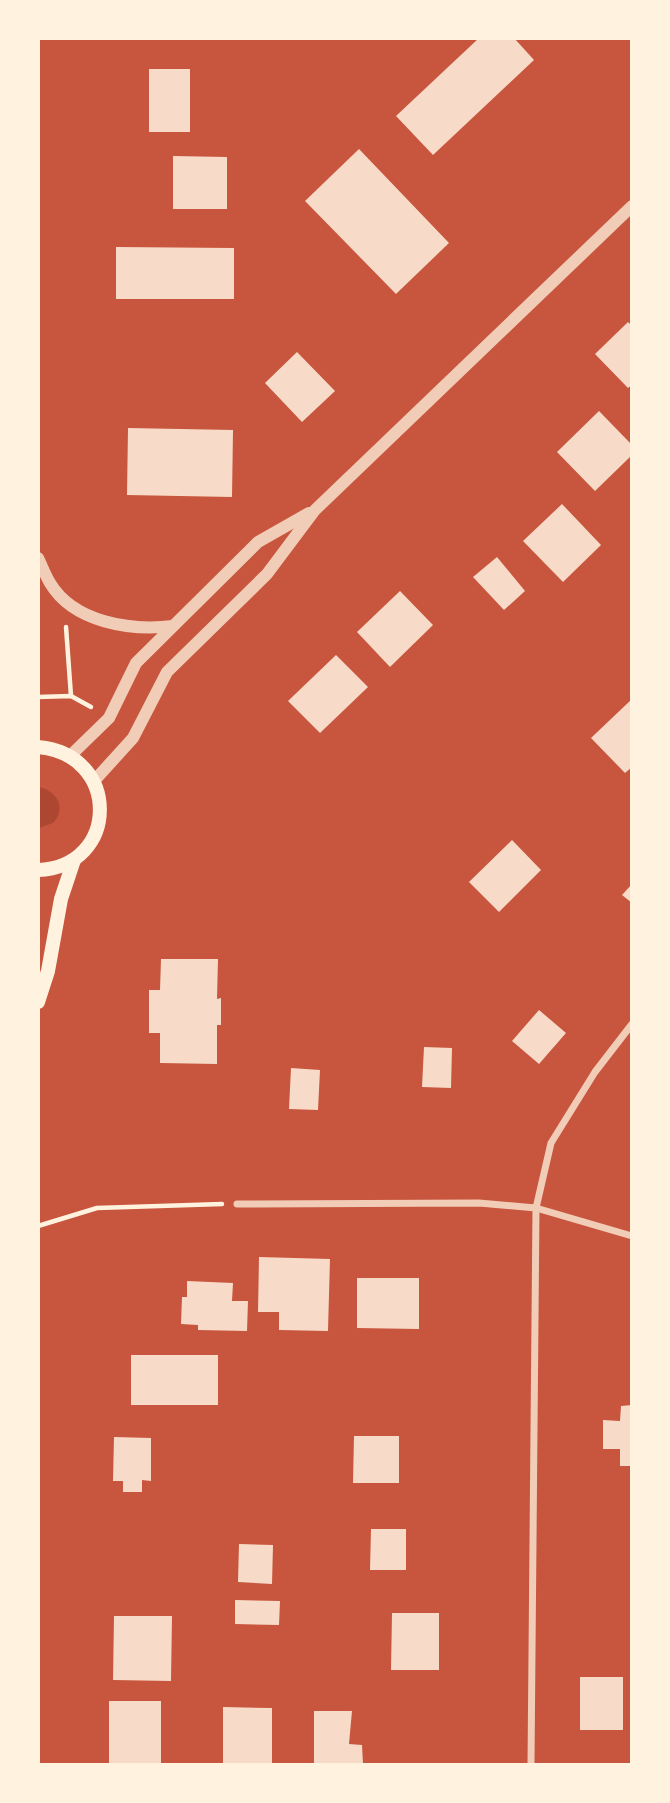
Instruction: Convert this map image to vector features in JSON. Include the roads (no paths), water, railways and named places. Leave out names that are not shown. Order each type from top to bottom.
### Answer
[{"type":"main road","points":[[38,747],[70,755],[84,766],[94,781],[100,798],[101,815],[97,832],[88,847],[74,860],[59,867],[38,870]]},
{"type":"main road","points":[[38,1002],[48,971],[61,899],[74,860]]},
{"type":"street","points":[[94,781],[133,738],[167,672],[267,574],[315,510],[632,206]]},
{"type":"street","points":[[70,755],[108,718],[135,663],[173,625],[258,542],[315,510]]},
{"type":"street","points":[[38,558],[51,585],[70,603],[97,619],[126,627],[152,628],[173,625]]},
{"type":"street","points":[[531,1765],[536,1208],[551,1143],[595,1072],[632,1024]]},
{"type":"street","points":[[237,1204],[479,1203],[536,1208],[632,1236]]}]
